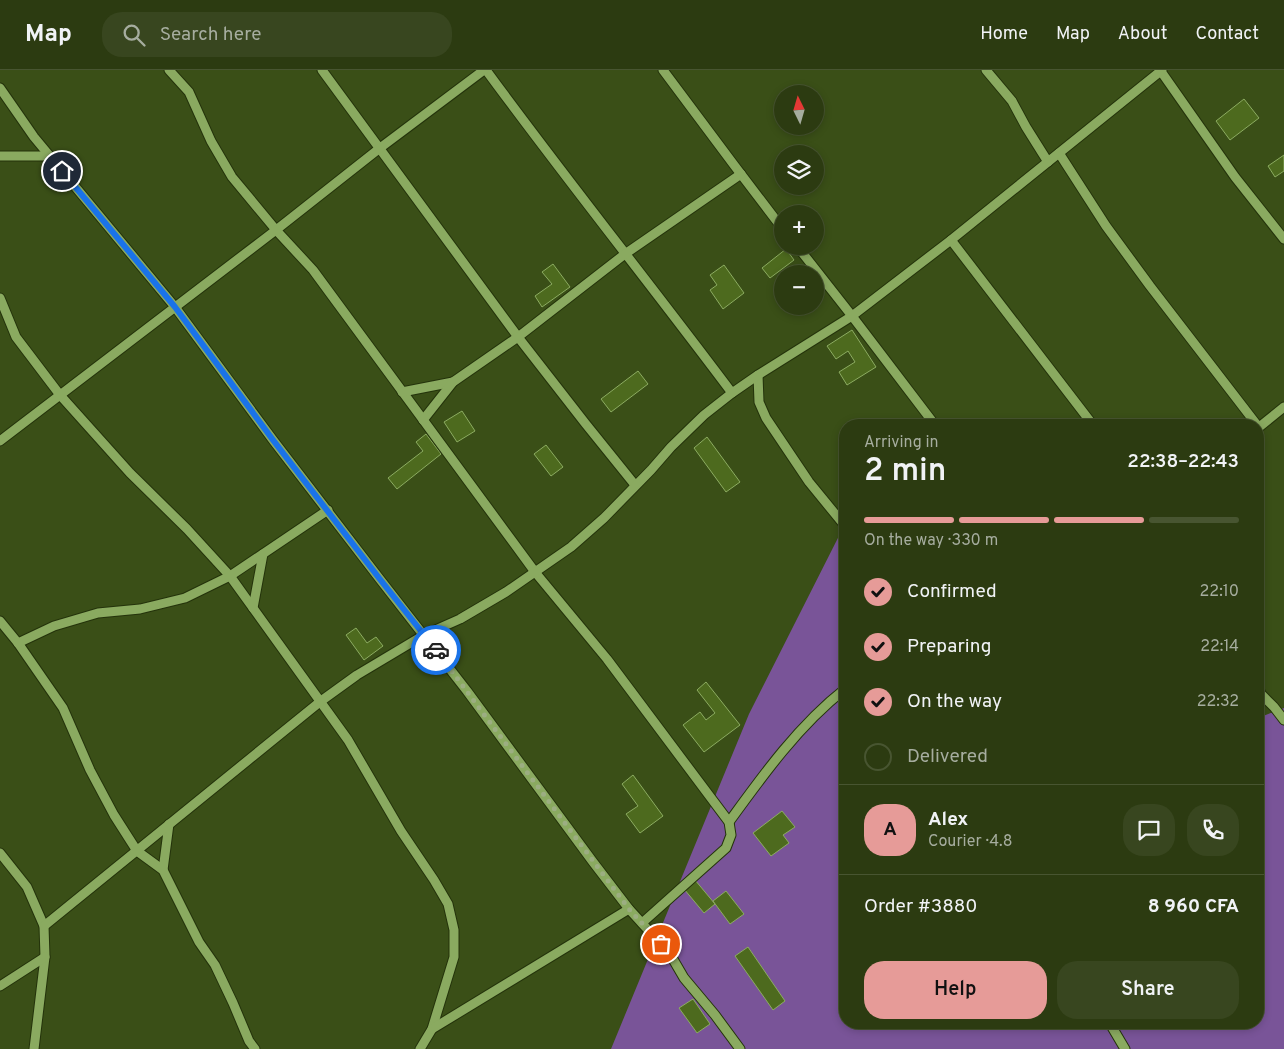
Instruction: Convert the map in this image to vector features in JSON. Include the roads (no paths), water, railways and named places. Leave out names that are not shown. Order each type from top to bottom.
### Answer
[{"type":"street","points":[[169,70],[189,92],[211,141],[232,177],[276,230],[313,270],[535,572],[607,660],[729,822],[731,835],[726,848],[642,923]]},
{"type":"street","points":[[322,70],[518,337],[636,485]]},
{"type":"street","points":[[0,441],[380,148],[485,70],[732,393]]},
{"type":"street","points":[[663,70],[774,217]]},
{"type":"street","points":[[986,70],[1012,101],[1048,162]]},
{"type":"street","points":[[44,926],[321,701],[357,675],[424,635],[460,619],[506,592],[577,541],[604,518],[698,421],[732,393],[852,316],[951,240],[1161,70],[1235,177],[1284,239]]},
{"type":"street","points":[[0,88],[34,137],[175,307],[273,440],[473,699],[629,909],[670,954],[684,978],[740,1049]]},
{"type":"street","points":[[1059,153],[1117,241],[1253,419]]},
{"type":"street","points":[[0,156],[50,156]]},
{"type":"street","points":[[423,420],[453,382],[518,337],[625,254],[741,174]]},
{"type":"street","points":[[951,240],[1088,419]]},
{"type":"street","points":[[804,255],[930,419]]},
{"type":"street","points":[[0,298],[16,337],[60,395],[130,473],[187,529],[230,576],[348,740],[401,832],[448,904],[454,930],[454,957],[432,1028],[420,1049]]},
{"type":"street","points":[[758,375],[760,402],[766,418],[809,482],[839,519]]},
{"type":"street","points":[[402,392],[453,382]]},
{"type":"street","points":[[1264,422],[1284,408]]},
{"type":"street","points":[[18,643],[54,626],[98,613],[140,609],[185,598],[230,576],[328,510]]},
{"type":"street","points":[[253,608],[263,554]]},
{"type":"street","points":[[0,621],[18,643],[63,708],[90,770],[114,815],[137,851],[163,870],[198,942],[215,965],[254,1049]]},
{"type":"street","points":[[729,822],[792,740],[828,703],[839,695]]},
{"type":"street","points":[[1264,697],[1284,720]]},
{"type":"street","points":[[163,870],[169,824]]},
{"type":"street","points":[[0,853],[26,887],[44,926],[45,956],[34,1049]]},
{"type":"street","points":[[432,1028],[629,909]]},
{"type":"street","points":[[0,986],[45,956]]},
{"type":"street","points":[[1112,1029],[1125,1049]]}]
